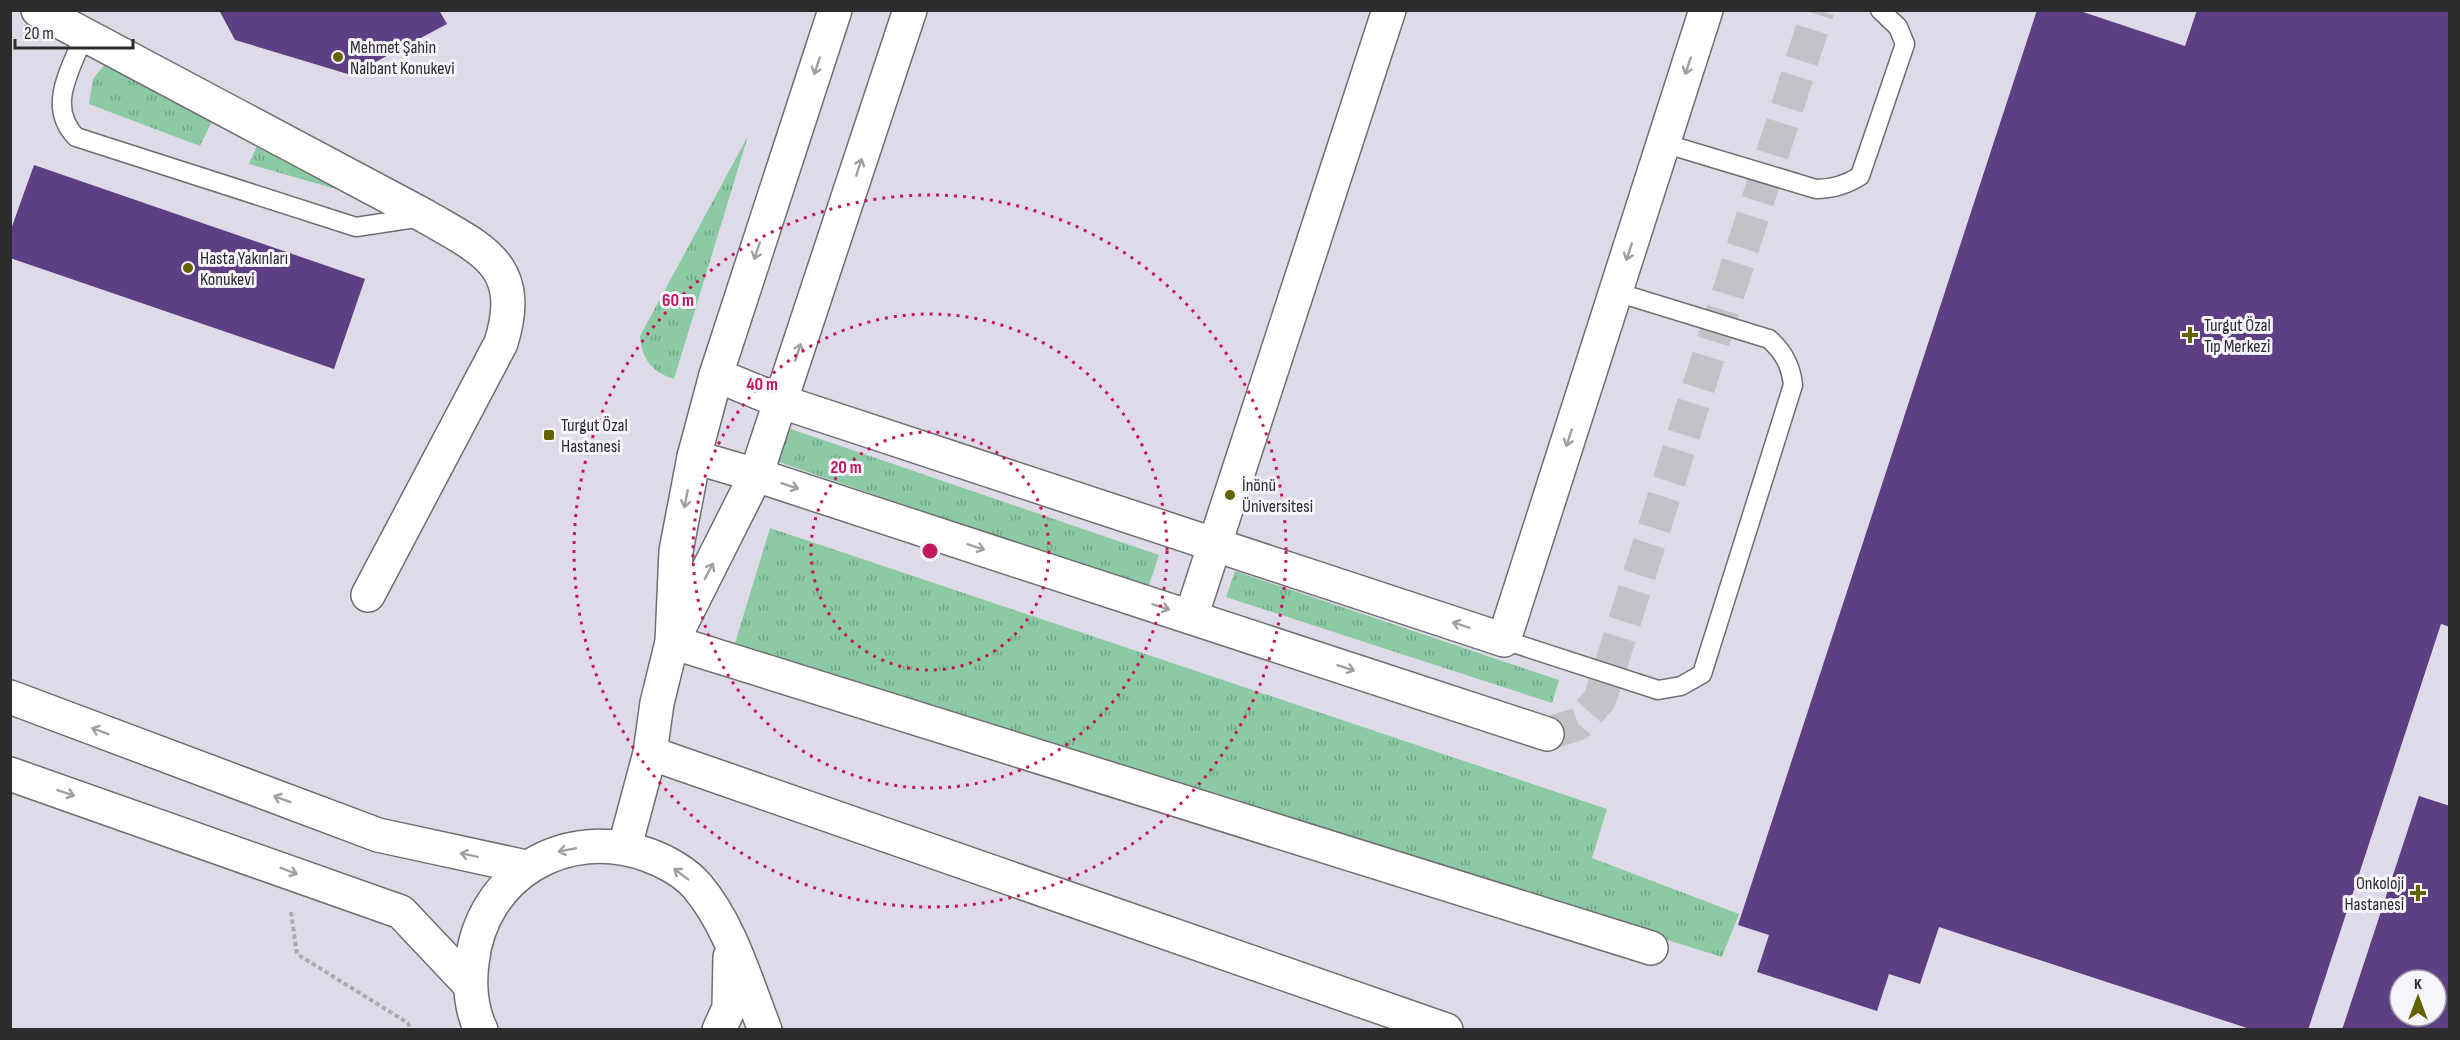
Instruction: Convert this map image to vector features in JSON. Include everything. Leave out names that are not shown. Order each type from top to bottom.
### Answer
[{"type":"street","points":[[38,10],[425,216],[488,253],[506,287],[507,324],[501,343],[368,596]]},
{"type":"street","points":[[625,846],[650,753],[657,703],[672,642],[676,551],[694,457],[716,375],[835,10]]},
{"type":"street","points":[[672,642],[756,475],[910,10]]},
{"type":"street","points":[[1191,617],[1389,10]]},
{"type":"street","points":[[716,375],[782,402],[1504,640],[1706,10]]},
{"type":"street","points":[[694,457],[756,475],[1546,734]]},
{"type":"street","points":[[672,642],[1651,948]]},
{"type":"street","points":[[10,697],[378,835],[526,867]]},
{"type":"street","points":[[650,753],[1446,1029]]},
{"type":"street","points":[[10,774],[401,912],[469,984]]},
{"type":"street","points":[[481,1029],[469,984],[474,939],[494,899],[526,867],[556,852],[591,845],[625,846],[663,860],[696,885],[719,917],[765,1029]]},
{"type":"street","points":[[719,917],[732,962],[729,1008],[719,1029]]},
{"type":"lane","points":[[1663,143],[1816,189],[1834,188],[1852,181],[1860,176],[1905,44],[1898,27],[1880,10]]},
{"type":"lane","points":[[84,35],[60,103],[65,125],[76,137],[356,227],[425,216]]},
{"type":"lane","points":[[1504,640],[1658,690],[1681,686],[1702,674],[1793,385],[1792,375],[1785,354],[1770,339],[1616,292]]},
{"type":"path","points":[[286,870],[297,954],[408,1023],[410,1029]]},
{"type":"shaded area","name":"İnönü Üniversitesi","points":[[10,11],[2449,11],[2449,1029],[11,1029]]},
{"type":"green space","points":[[104,65],[213,119],[200,146],[89,104],[93,79]]},
{"type":"green space","points":[[748,136],[674,379],[660,373],[649,364],[643,352],[640,336]]},
{"type":"green space","points":[[259,141],[357,195],[249,164]]},
{"type":"green space","points":[[782,426],[1159,555],[1148,588],[770,459]]},
{"type":"green space","points":[[770,528],[1607,809],[1592,858],[1739,914],[1722,957],[733,650]]},
{"type":"green space","points":[[1235,571],[1559,680],[1552,703],[1226,597]]},
{"type":"building","name":"Mehmet Şahin Nalbant Konukevi","points":[[219,10],[439,10],[447,24],[351,75],[235,40]]},
{"type":"building","name":"Turgut Özal Tıp Merkezi","points":[[2037,10],[2077,10],[2185,46],[2197,10],[2450,10],[2450,627],[2441,624],[2308,1030],[2253,1030],[1939,927],[1920,984],[1889,974],[1877,1011],[1757,972],[1769,935],[1738,925]]},
{"type":"building","name":"Hasta Yakınları Konukevi","points":[[34,165],[365,279],[334,369],[10,258],[10,232]]},
{"type":"building","name":"Onkoloji Hastanesi","points":[[2419,796],[2450,806],[2450,1030],[2342,1030]]},
{"type":"tunnel","points":[[1547,734],[1578,724],[1600,699],[1818,10]]},
{"type":"place","name":"Mehmet Şahin Nalbant Konukevi","points":[[338,57]]},
{"type":"place","name":"Hasta Yakınları Konukevi","points":[[188,268]]},
{"type":"place","name":"Turgut Özal Tıp Merkezi","points":[[2190,335]]},
{"type":"place","name":"Turgut Özal Hastanesi","points":[[549,435]]},
{"type":"place","name":"İnönü Üniversitesi","points":[[1230,495]]},
{"type":"place","name":"Onkoloji Hastanesi","points":[[2418,893]]}]
